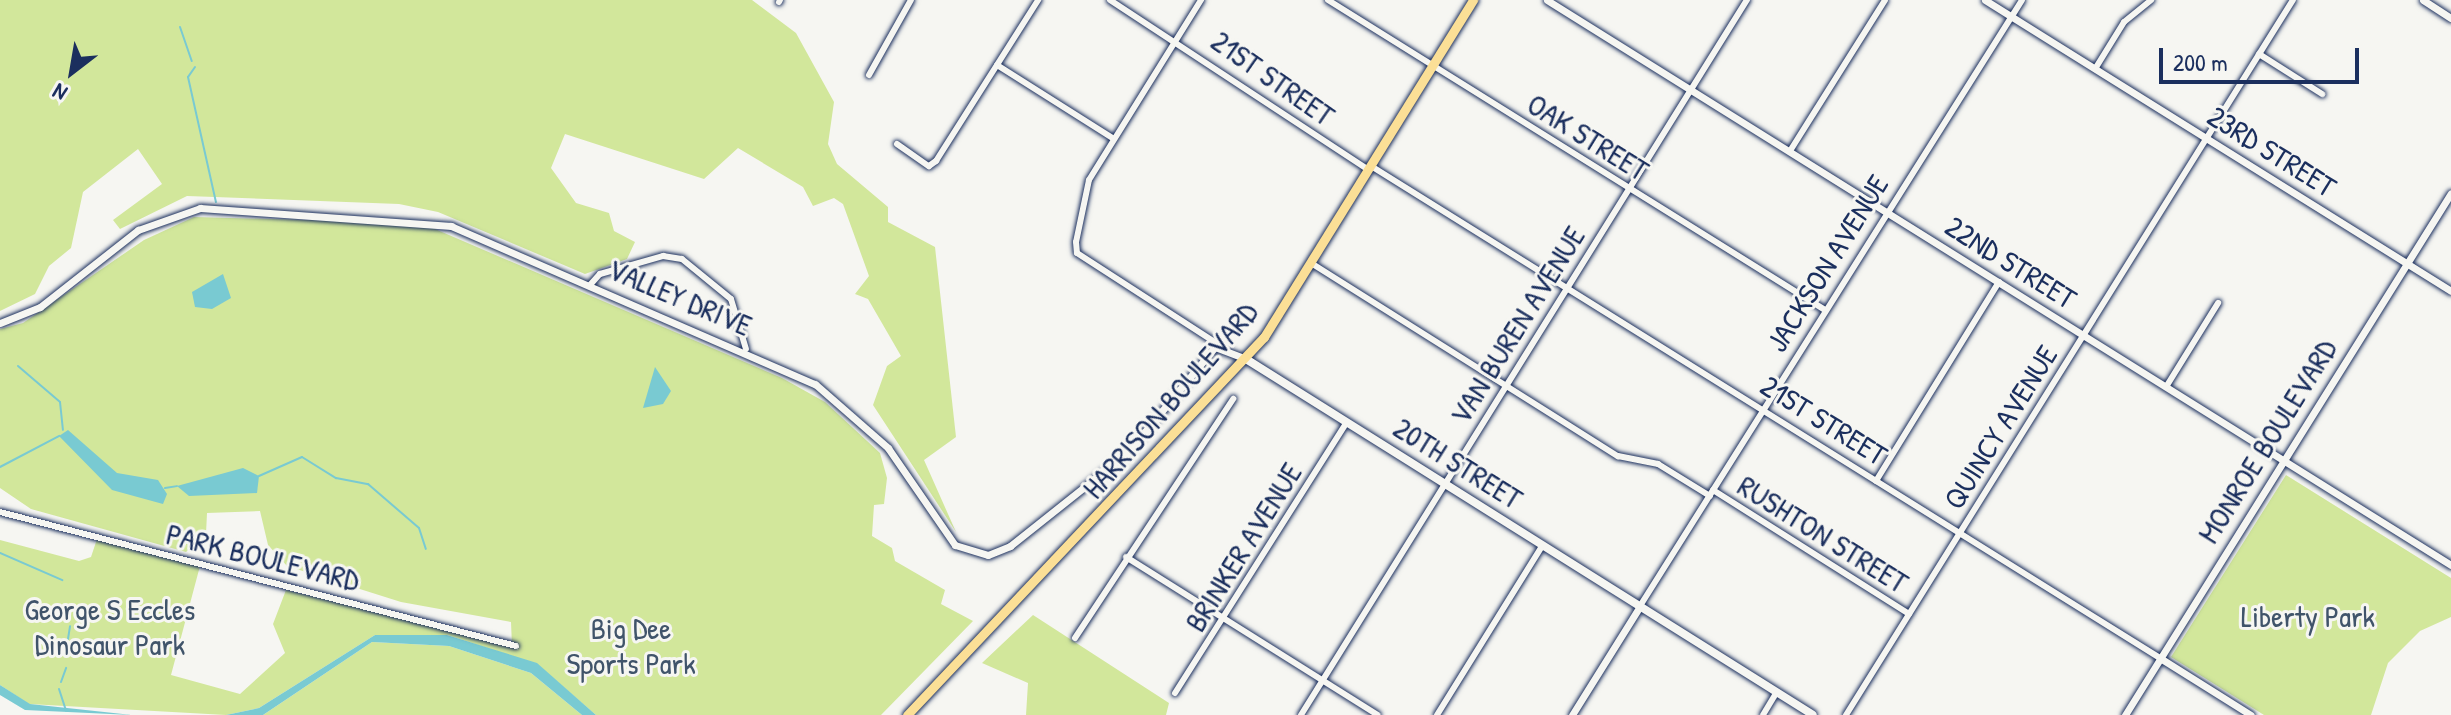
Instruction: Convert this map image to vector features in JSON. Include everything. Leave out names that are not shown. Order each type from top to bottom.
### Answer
[{"type":"main road","name":"HARRISON BOULEVARD","points":[[907,715],[1246,359],[1311,263],[1473,0]]},
{"type":"main road","name":"20TH STREET","points":[[1246,359],[1813,715]]},
{"type":"street","points":[[869,75],[911,0]]},
{"type":"street","points":[[897,144],[929,166],[1038,0]]},
{"type":"street","name":"21ST STREET","points":[[1110,0],[1176,41],[1215,75],[1567,287],[2251,715]]},
{"type":"street","points":[[997,65],[1114,139],[1201,0]]},
{"type":"street","name":"OAK STREET","points":[[1328,0],[1825,310]]},
{"type":"street","name":"VAN BUREN AVENUE","points":[[1301,715],[1747,0]]},
{"type":"street","points":[[1790,151],[1885,0]]},
{"type":"street","name":"23RD STREET","points":[[1985,0],[2451,291]]},
{"type":"street","name":"JACKSON AVENUE","points":[[1572,715],[2022,0]]},
{"type":"street","points":[[2095,69],[2124,22],[2151,0]]},
{"type":"street","name":"QUINCY AVENUE","points":[[1846,715],[2293,0]]},
{"type":"street","points":[[2423,0],[2451,18]]},
{"type":"street","name":"22ND STREET","points":[[1551,1],[2451,565]]},
{"type":"street","points":[[2259,54],[2322,94]]},
{"type":"street","name":"20TH STREET","points":[[1114,139],[1082,195],[1077,253],[1219,345],[1246,359]]},
{"type":"street","name":"MONROE BOULEVARD","points":[[2125,715],[2451,193]]},
{"type":"street","name":"VALLEY DRIVE","points":[[0,323],[40,307],[138,230],[200,208],[419,218],[746,349],[815,384],[860,419],[951,541],[988,555],[1010,546],[1127,453],[1219,345]]},
{"type":"street","points":[[590,285],[612,270],[663,256],[682,259],[731,299],[746,349]]},
{"type":"street","name":"RUSHTON STREET","points":[[1311,263],[1618,456],[1658,464],[1909,614]]},
{"type":"street","points":[[1876,481],[1999,282]]},
{"type":"street","points":[[2166,387],[2218,303]]},
{"type":"street","points":[[1075,638],[1233,399]]},
{"type":"street","name":"BRINKER AVENUE","points":[[1175,693],[1347,422]]},
{"type":"street","name":"PARK BOULEVARD","points":[[0,512],[516,646]]},
{"type":"street","points":[[1437,715],[1544,545]]},
{"type":"street","points":[[1126,557],[1378,715]]},
{"type":"street","points":[[1763,715],[1777,692]]},
{"type":"green space","points":[[0,0],[752,0],[796,33],[834,102],[828,144],[837,164],[888,207],[888,222],[935,247],[956,437],[924,460],[956,532],[873,405],[887,366],[901,356],[868,299],[855,294],[869,276],[843,204],[834,198],[813,206],[803,187],[738,148],[704,179],[565,134],[551,168],[576,203],[609,213],[614,231],[635,242],[627,259],[585,274],[438,212],[399,204],[187,196],[120,229],[113,220],[162,184],[138,149],[83,192],[71,248],[49,266],[35,294],[0,311]]},
{"type":"green space","points":[[194,217],[421,223],[782,378],[825,402],[880,453],[887,478],[884,504],[874,505],[872,536],[892,548],[895,561],[945,590],[941,604],[973,621],[881,715],[596,715],[537,664],[447,635],[375,635],[259,708],[226,715],[29,704],[0,685],[0,540],[79,561],[91,557],[97,539],[200,566],[171,675],[240,694],[285,653],[273,624],[286,590],[512,646],[511,622],[401,602],[287,566],[268,545],[260,511],[207,513],[206,534],[186,552],[31,509],[0,488],[0,329],[23,323],[144,240]]},
{"type":"green space","name":"Liberty Park","points":[[2286,475],[2451,578],[2451,617],[2420,631],[2388,663],[2371,715],[2264,715],[2171,657]]},
{"type":"green space","points":[[1033,615],[1169,703],[1166,715],[1026,715],[1028,683],[982,663]]},
{"type":"green space","points":[[372,642],[449,646],[531,673],[582,715],[263,715]]},
{"type":"water","points":[[223,274],[231,298],[212,309],[195,307],[192,292]]},
{"type":"water","points":[[655,367],[671,391],[663,404],[643,408]]},
{"type":"water","points":[[68,430],[117,473],[158,480],[167,494],[163,504],[112,490],[59,436]]},
{"type":"water","points":[[243,468],[259,476],[257,493],[189,496],[177,486]]},
{"type":"water","points":[[375,635],[447,635],[537,663],[596,715],[582,715],[531,673],[449,646],[372,642],[263,715],[226,715],[259,708]]},
{"type":"water","points":[[0,685],[30,704],[132,715],[25,710],[0,695]]},
{"type":"waterway","points":[[180,27],[192,61]]},
{"type":"waterway","points":[[195,67],[188,77],[216,202]]},
{"type":"waterway","points":[[18,366],[60,402],[63,430]]},
{"type":"waterway","points":[[0,467],[59,436]]},
{"type":"waterway","points":[[259,476],[302,457],[336,478],[368,484],[419,528],[426,549]]},
{"type":"waterway","points":[[165,488],[177,486]]},
{"type":"waterway","points":[[0,553],[62,580]]},
{"type":"waterway","points":[[68,639],[70,626]]},
{"type":"waterway","points":[[61,682],[66,668]]},
{"type":"waterway","points":[[59,689],[66,711]]},
{"type":"park label","name":"George S Eccles Dinosaur Park","points":[[110,626]]},
{"type":"park label","name":"Big Dee Sports Park","points":[[631,645]]}]
